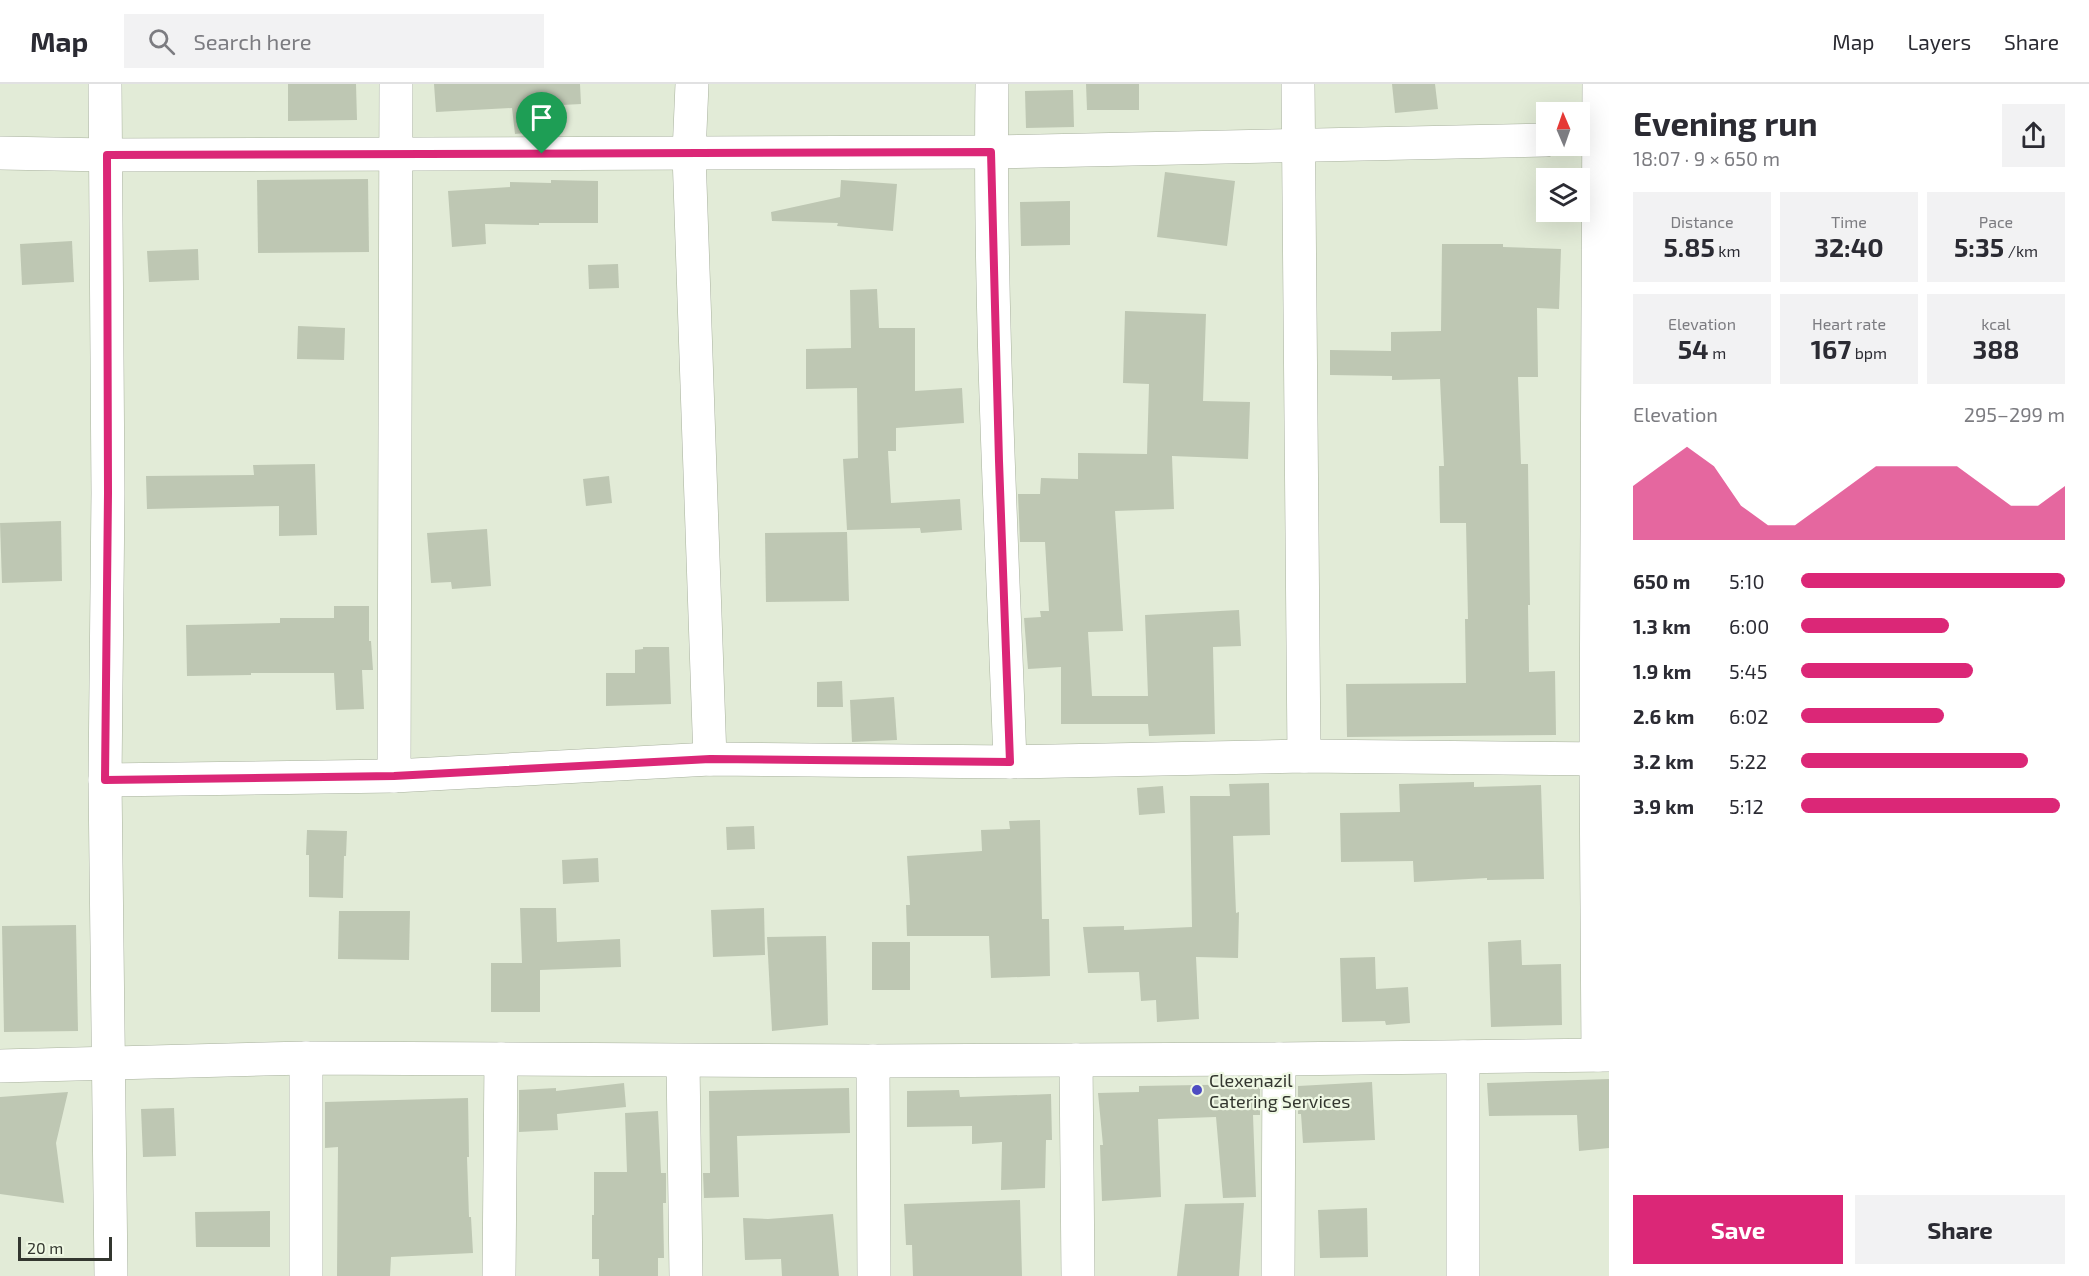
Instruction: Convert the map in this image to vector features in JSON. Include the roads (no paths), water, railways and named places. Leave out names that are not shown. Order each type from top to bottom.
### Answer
[{"type":"street","points":[[105,84],[108,493],[105,780],[111,1276]]},
{"type":"street","points":[[394,776],[396,84]]},
{"type":"street","points":[[692,84],[689,154],[710,759]]},
{"type":"street","points":[[992,84],[991,152],[999,461],[1010,762]]},
{"type":"street","points":[[1298,84],[1304,756]]},
{"type":"street","points":[[0,1066],[306,1058],[873,1061],[1603,1055],[1596,139],[1599,84]]},
{"type":"street","points":[[0,153],[395,155],[991,152],[1536,140]]},
{"type":"street","points":[[105,780],[394,776],[710,759],[1010,762],[1304,756],[1602,759]]},
{"type":"street","points":[[1463,1057],[1463,1276]]},
{"type":"street","points":[[306,1058],[306,1276]]},
{"type":"street","points":[[499,1276],[501,1059]]},
{"type":"street","points":[[1278,1276],[1279,1059]]},
{"type":"street","points":[[683,1060],[686,1276]]},
{"type":"street","points":[[1076,1060],[1078,1276]]},
{"type":"street","points":[[873,1061],[874,1276]]},
{"type":"place","name":"Clexenazil Catering Services","points":[[1197,1090]]}]
